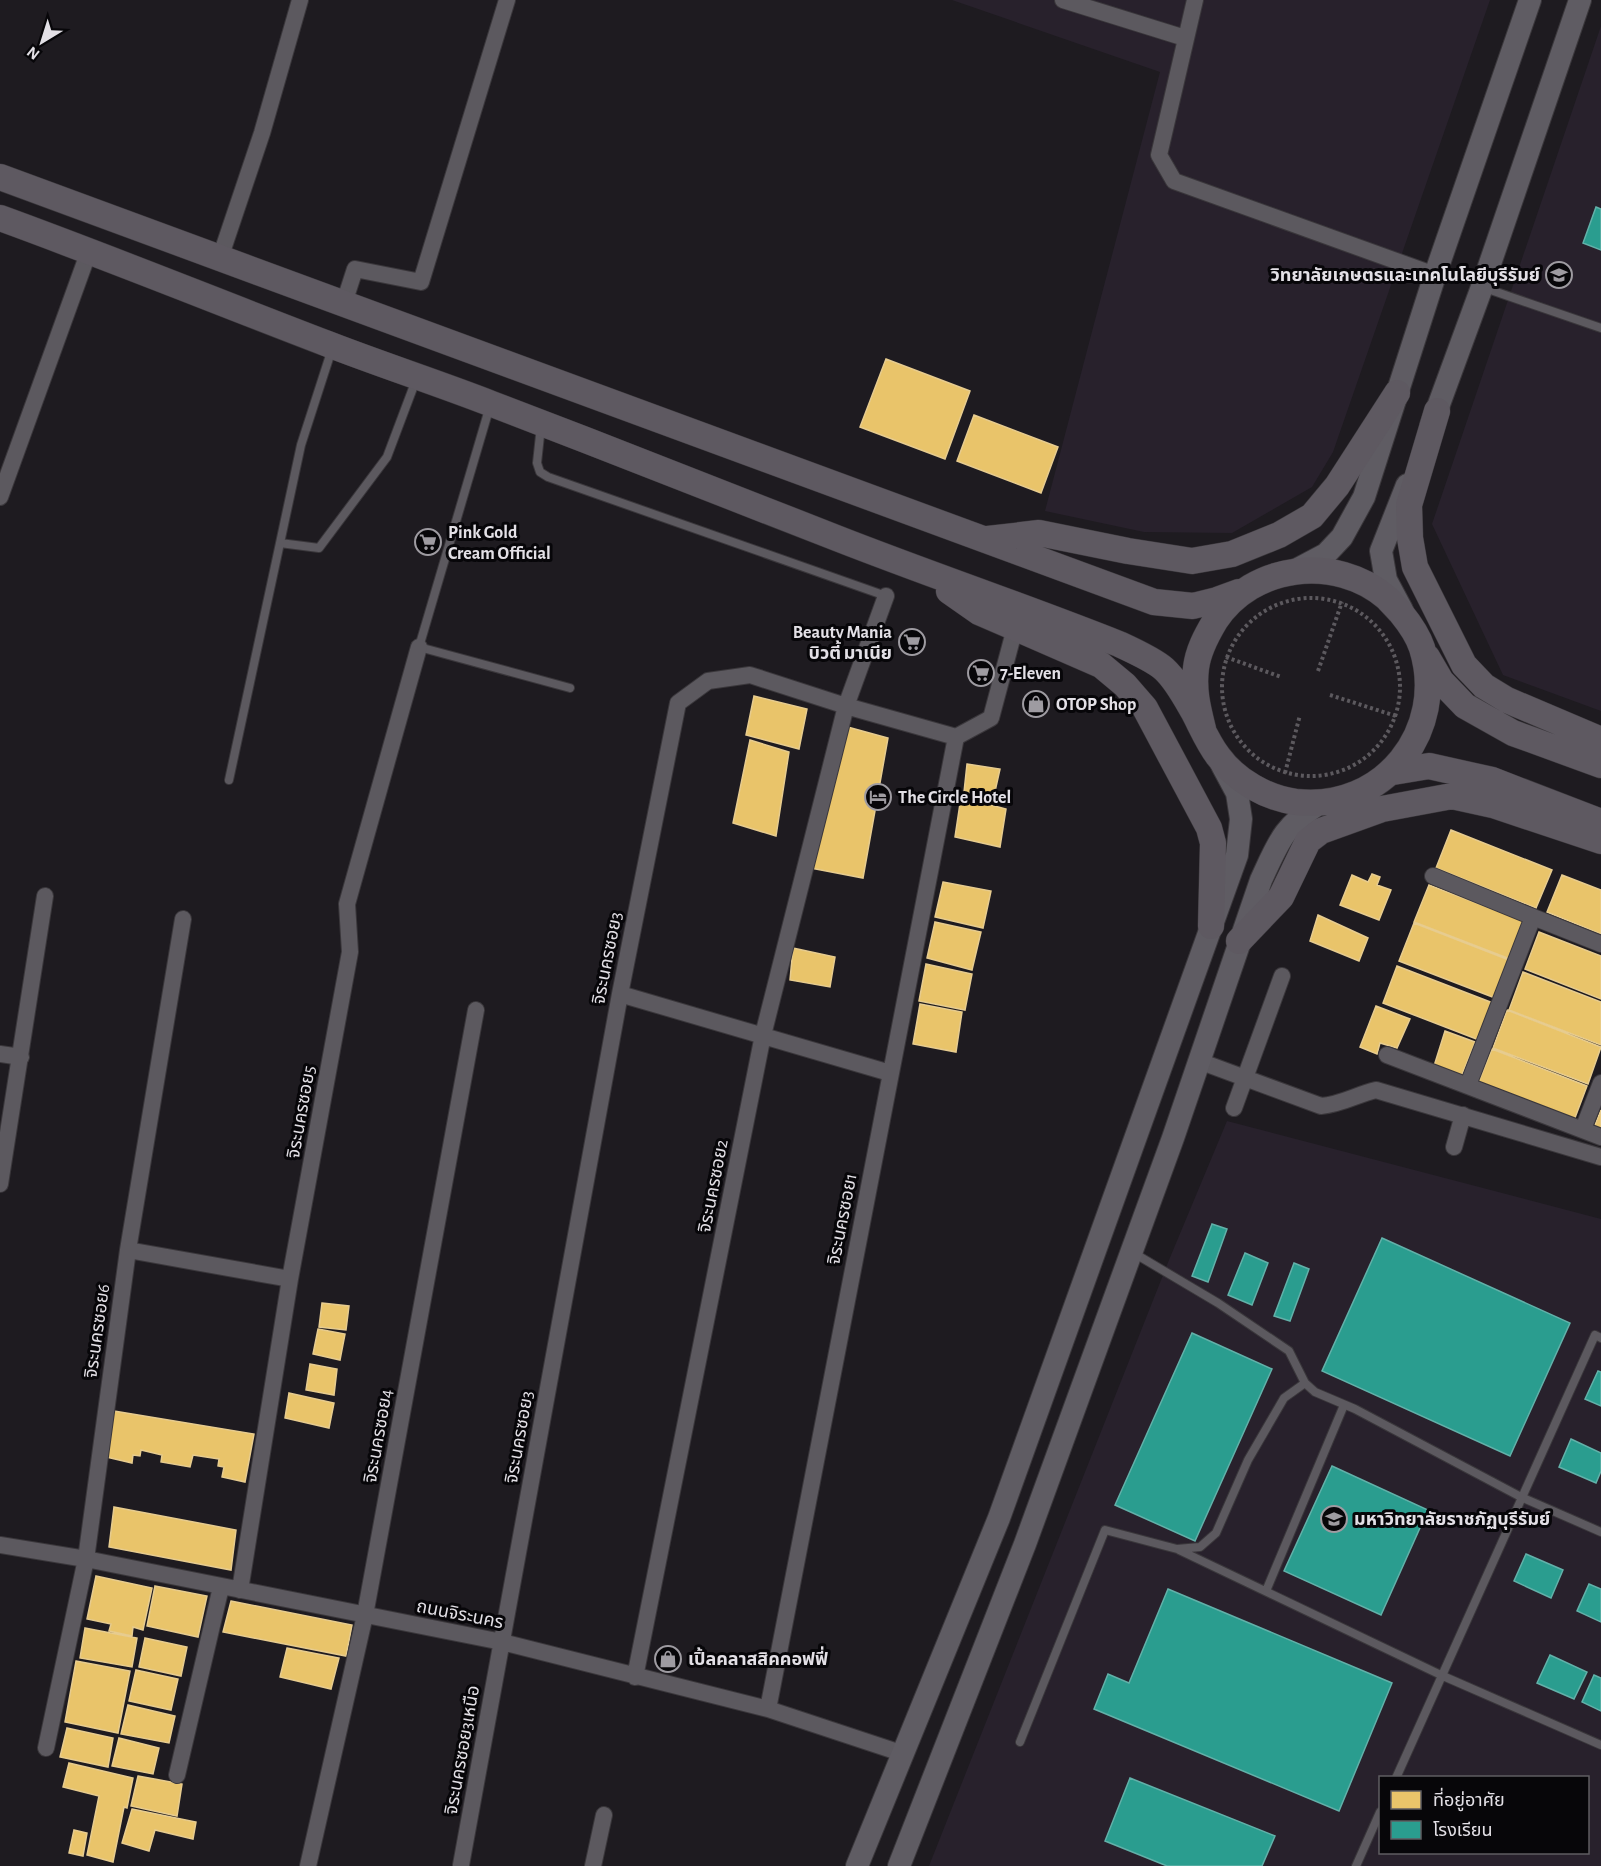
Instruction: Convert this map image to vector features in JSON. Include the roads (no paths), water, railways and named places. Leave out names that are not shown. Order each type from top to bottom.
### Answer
[{"type":"main road","points":[[0,177],[1154,602],[1193,606],[1217,600],[1269,578],[1294,571],[1326,554],[1342,537],[1364,497],[1435,275],[1530,0]]},
{"type":"main road","points":[[1580,0],[1437,411],[1381,550],[1386,580],[1421,646],[1441,681],[1465,706],[1514,733],[1601,765]]},
{"type":"main road","points":[[0,218],[1125,647],[1164,669],[1183,693],[1237,793],[1240,819],[1237,855],[999,1518],[857,1866]]},
{"type":"main road","points":[[985,540],[1040,533],[1192,561],[1232,554],[1280,535],[1312,516],[1338,486],[1397,393]]},
{"type":"main road","points":[[1437,411],[1409,505],[1410,538],[1415,567],[1464,665],[1484,686],[1507,700],[1601,740]]},
{"type":"main road","points":[[919,570],[979,612],[1101,666],[1125,685],[1145,708],[1209,828],[1213,843],[1211,926]]},
{"type":"main road","points":[[1294,571],[1327,571],[1359,580],[1388,598],[1410,623]]},
{"type":"main road","points":[[1203,729],[1195,699],[1196,668],[1205,637],[1222,611],[1245,590]]},
{"type":"main road","points":[[1218,757],[1239,777],[1263,793],[1291,802],[1320,803],[1359,794],[1393,772],[1413,745],[1426,713],[1428,679],[1421,646]]},
{"type":"main road","points":[[1393,772],[1429,766],[1492,780],[1601,822]]},
{"type":"main road","points":[[1239,941],[1281,897],[1308,841],[1321,831],[1382,809],[1452,796],[1493,805],[1601,841]]},
{"type":"main road","points":[[899,1866],[1025,1544],[1132,1252],[1261,880],[1280,838],[1298,818],[1320,803]]},
{"type":"street","points":[[220,258],[262,133],[300,0]]},
{"type":"street","points":[[344,303],[355,270],[421,282],[507,0]]},
{"type":"street","points":[[1063,0],[1185,38]]},
{"type":"street","points":[[1195,0],[1159,155],[1174,181],[1435,275]]},
{"type":"street","points":[[0,496],[89,251]]},
{"type":"street","name":"จิระนครซอย2","points":[[635,1677],[763,1035],[846,706],[886,596]]},
{"type":"street","points":[[956,737],[991,718],[1015,628]]},
{"type":"street","name":"จิระนครซอย5","points":[[240,1590],[290,1279],[350,952],[347,904],[419,646]]},
{"type":"street","name":"จิระนครซอย3","points":[[502,1642],[620,994],[678,703],[708,681],[750,675],[846,706],[956,737]]},
{"type":"street","name":"จิระนครซอย1","points":[[768,1710],[956,737]]},
{"type":"street","points":[[1433,876],[1601,944]]},
{"type":"street","points":[[0,1185],[45,896]]},
{"type":"street","points":[[1468,1084],[1533,917]]},
{"type":"street","name":"จิระนครซอย6","points":[[46,1748],[86,1559],[128,1250],[183,919]]},
{"type":"street","points":[[1234,1108],[1282,976]]},
{"type":"street","points":[[620,994],[890,1073]]},
{"type":"street","name":"จิระนครซอย4","points":[[308,1866],[365,1615],[476,1010]]},
{"type":"street","points":[[0,1054],[21,1057]]},
{"type":"street","points":[[1387,1055],[1468,1084],[1601,1137]]},
{"type":"street","points":[[1199,1061],[1321,1106],[1340,1104],[1358,1094],[1376,1090],[1601,1157]]},
{"type":"street","points":[[1582,1129],[1601,1083]]},
{"type":"street","points":[[1454,1147],[1463,1115]]},
{"type":"street","points":[[128,1250],[290,1279]]},
{"type":"street","name":"ถนนจิระนคร","points":[[0,1545],[86,1559],[502,1642],[768,1710],[904,1754]]},
{"type":"street","points":[[177,1775],[221,1587]]},
{"type":"street","name":"จิระนครซอย3เหนือ","points":[[461,1865],[502,1642]]},
{"type":"street","points":[[593,1866],[604,1815]]},
{"type":"lane","points":[[1482,286],[1601,328]]},
{"type":"lane","points":[[229,780],[301,445],[333,346]]},
{"type":"lane","points":[[280,543],[319,548],[387,457],[417,376]]},
{"type":"lane","points":[[491,404],[419,646],[570,688]]},
{"type":"lane","points":[[541,423],[537,463],[540,472],[548,477],[886,596]]},
{"type":"lane","points":[[1132,1252],[1218,1303],[1289,1351],[1305,1383],[1315,1392],[1521,1497],[1601,1532]]},
{"type":"lane","points":[[1397,1776],[1594,1335],[1601,1338]]},
{"type":"lane","points":[[1177,1549],[1200,1547],[1216,1533],[1248,1460],[1274,1413],[1284,1398],[1305,1383]]},
{"type":"lane","points":[[1266,1591],[1344,1405]]},
{"type":"lane","points":[[1020,1742],[1105,1530],[1177,1549],[1443,1676],[1601,1745]]},
{"type":"lane","points":[[1356,1866],[1379,1814]]},
{"type":"place","name":"วิทยาลัยเกษตรและเทคโนโลยีบุรีรัมย์","points":[[1559,275]]},
{"type":"place","name":"Pink Gold Cream Official","points":[[428,542]]},
{"type":"place","name":"Beauty Mania บิวตี้ มาเนีย","points":[[912,642]]},
{"type":"place","name":"7-Eleven","points":[[981,673]]},
{"type":"place","name":"OTOP Shop","points":[[1036,704]]},
{"type":"place","name":"The Circle Hotel","points":[[878,797]]},
{"type":"place","name":"มหาวิทยาลัยราชภัฏบุรีรัมย์","points":[[1334,1519]]},
{"type":"place","name":"เปิ้ลคลาสสิคคอฟฟี่","points":[[668,1659]]}]
